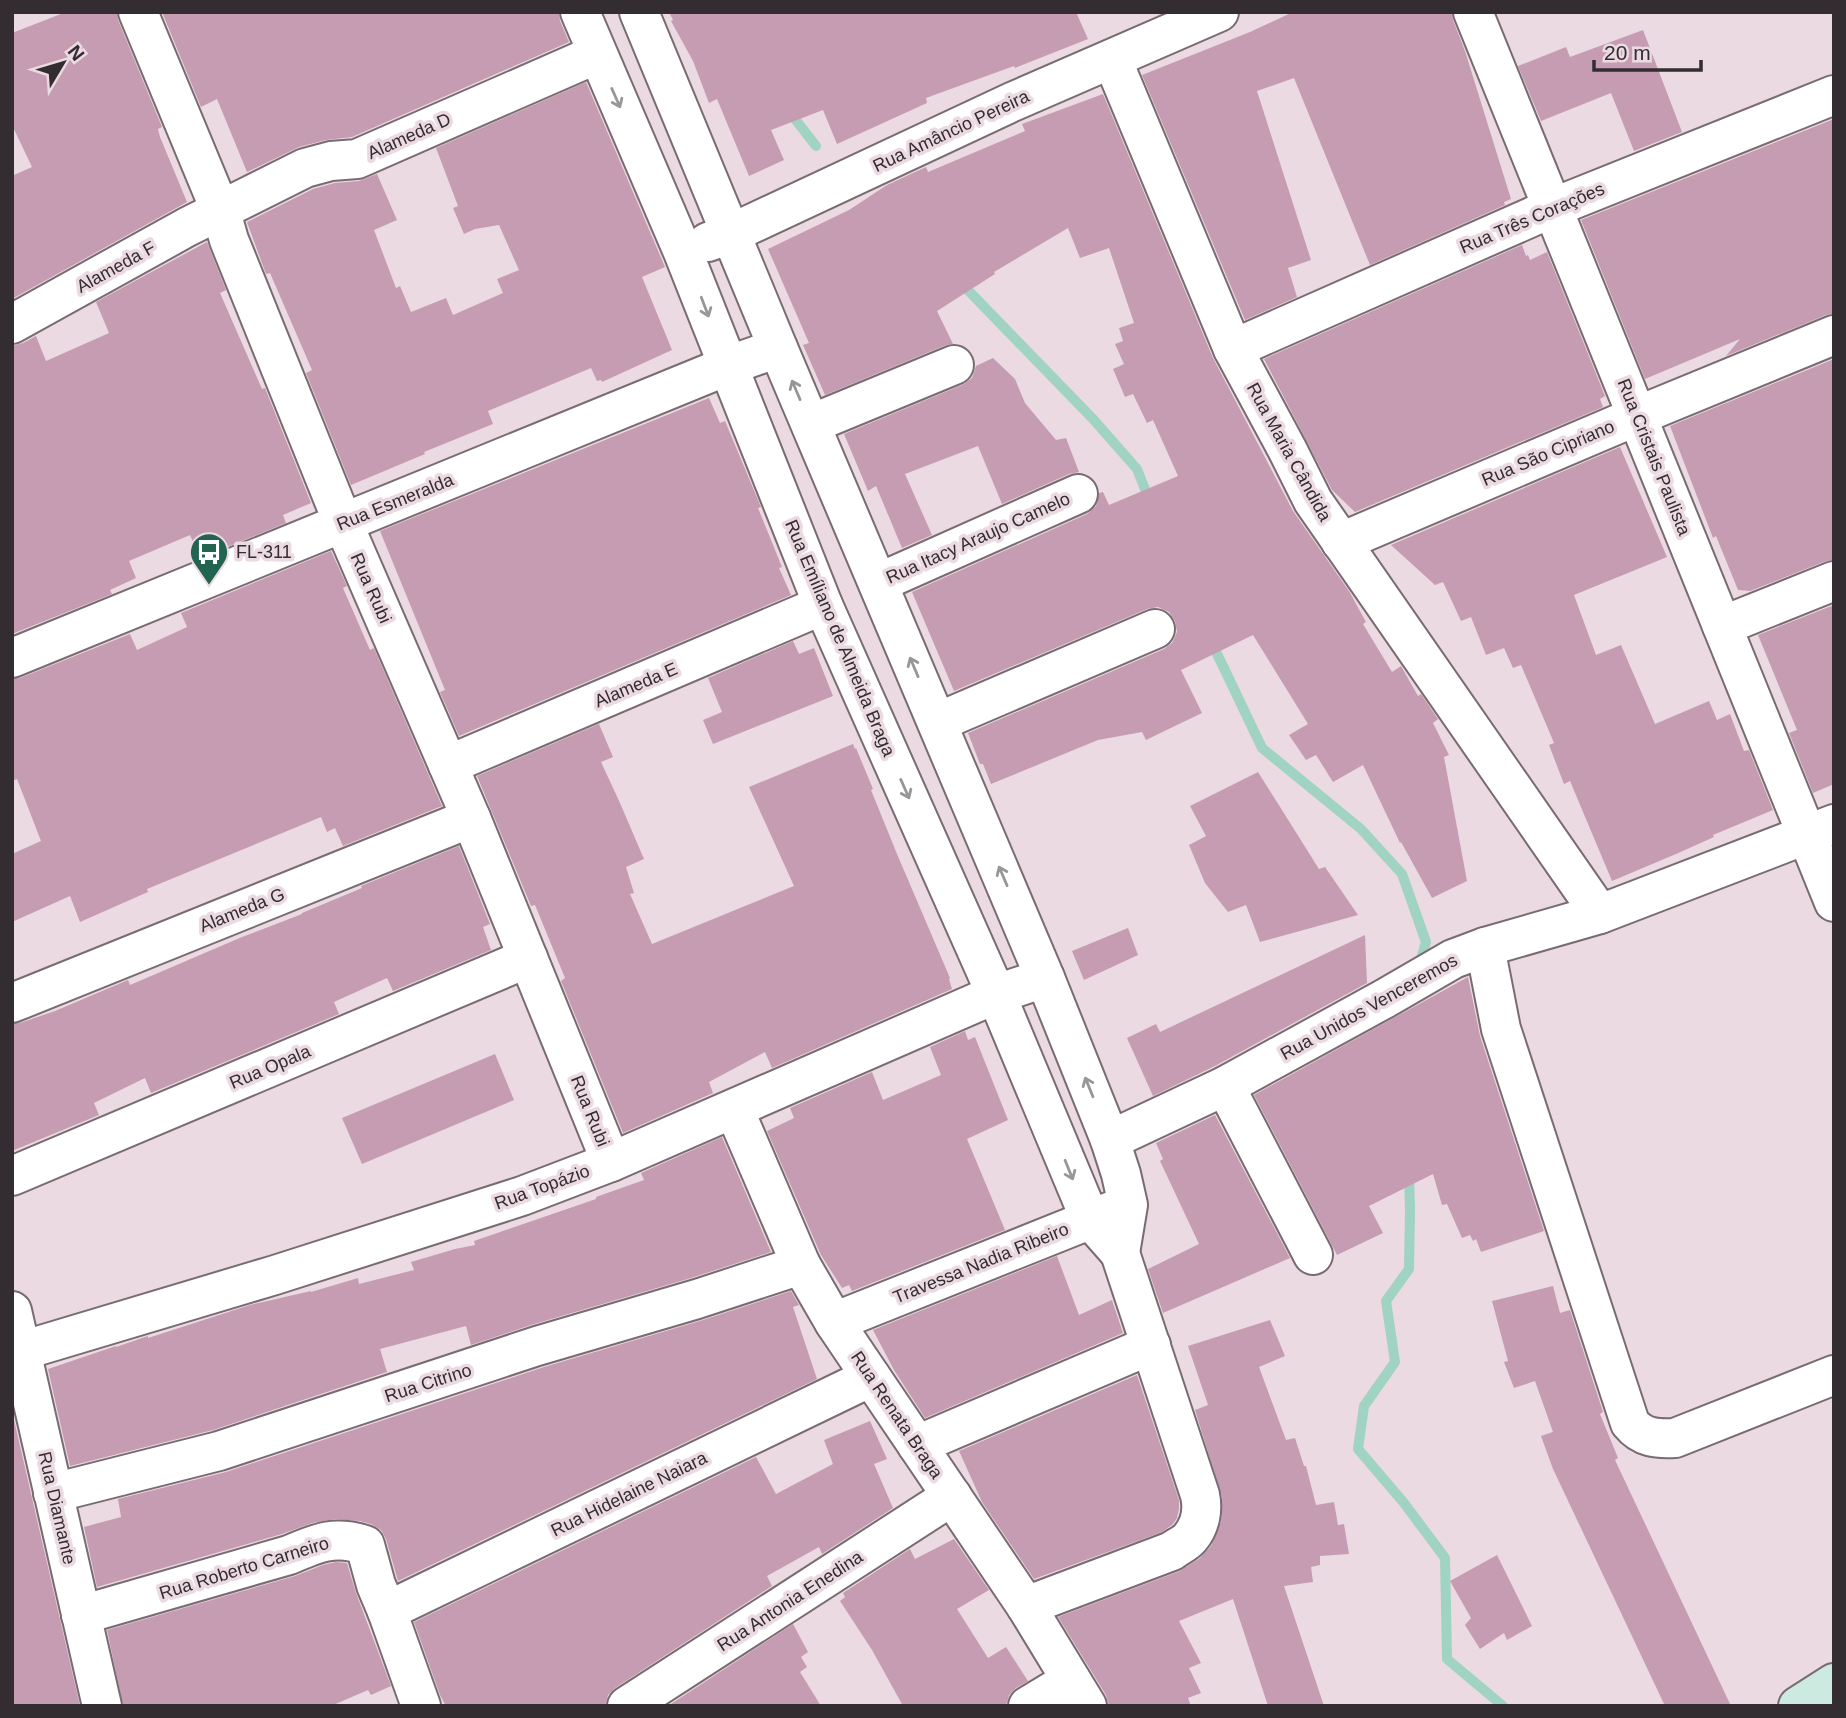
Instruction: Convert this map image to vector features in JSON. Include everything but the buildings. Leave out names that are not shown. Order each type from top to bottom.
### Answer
[{"type":"street","name":"Rua Rubi","points":[[138,12],[221,212],[229,240],[343,523],[471,818],[611,1162]]},
{"type":"street","name":"Rua Emíliano de Almeida Braga","points":[[580,12],[683,252],[823,605],[996,994],[1090,1219],[1120,1252],[1200,1494],[1203,1508],[1200,1519],[1190,1538],[1172,1551],[1026,1606]]},
{"type":"street","name":"Rua Emíliano de Almeida Braga","points":[[639,12],[1045,978],[1110,1140],[1128,1205],[1120,1252]]},
{"type":"street","name":"Rua Amâncio Pereira","points":[[683,252],[732,233],[1000,108],[1219,12]]},
{"type":"street","name":"Rua Cristais Paulista","points":[[1473,12],[1722,626],[1820,830],[1834,902]]},
{"type":"street","name":"Alameda D","points":[[221,212],[305,168],[331,160],[357,159],[597,54]]},
{"type":"street","name":"Rua Maria Cândida","points":[[1112,59],[1233,349],[1313,501],[1600,914]]},
{"type":"street","name":"Rua Três Corações","points":[[1233,349],[1552,208],[1834,95]]},
{"type":"street","name":"Alameda F","points":[[12,324],[187,227],[221,212]]},
{"type":"street","name":"Rua São Cipriano","points":[[1341,542],[1834,335]]},
{"type":"street","name":"Rua Esmeralda","points":[[12,658],[727,366],[778,348]]},
{"type":"street","points":[[811,424],[954,365]]},
{"type":"street","name":"Rua Itacy Araujo Camelo","points":[[877,583],[1079,494]]},
{"type":"street","points":[[1722,626],[1834,581]]},
{"type":"street","name":"Alameda E","points":[[448,765],[823,605]]},
{"type":"street","points":[[938,722],[1155,629]]},
{"type":"street","name":"Alameda G","points":[[12,1003],[471,818]]},
{"type":"street","name":"Rua Unidos Venceremos","points":[[1110,1140],[1225,1086],[1469,953],[1600,914],[1820,830]]},
{"type":"street","points":[[1469,953],[1501,1029],[1630,1423],[1636,1430],[1659,1439],[1675,1438],[1834,1375]]},
{"type":"street","name":"Rua Opala","points":[[12,1176],[528,958]]},
{"type":"street","name":"Rua Topázio","points":[[21,1351],[387,1240],[522,1196],[611,1162],[996,994],[1045,978]]},
{"type":"street","points":[[1225,1086],[1313,1255]]},
{"type":"street","name":"Rua Renata Braga","points":[[734,1109],[801,1265],[834,1322],[1026,1606],[1079,1693]]},
{"type":"street","name":"Travessa Nadia Ribeiro","points":[[834,1322],[1128,1205]]},
{"type":"street","name":"Rua Citrino","points":[[53,1493],[219,1451],[537,1346],[801,1265]]},
{"type":"street","name":"Rua Diamante","points":[[12,1311],[102,1706]]},
{"type":"street","points":[[917,1445],[1151,1345]]},
{"type":"street","name":"Rua Hidelaine Naiara","points":[[387,1611],[871,1377]]},
{"type":"street","name":"Rua Antonia Enedina","points":[[627,1706],[952,1496]]},
{"type":"street","name":"Rua Roberto Carneiro","points":[[81,1615],[289,1555],[319,1542],[350,1540],[365,1545],[376,1585],[419,1705]]},
{"type":"street","points":[[1028,1706],[1079,1693]]},
{"type":"waterway","points":[[788,110],[816,146]]},
{"type":"waterway","points":[[961,283],[1093,419],[1137,469],[1150,502]]},
{"type":"waterway","points":[[1211,641],[1262,748],[1361,829],[1402,874],[1426,942],[1419,966]]},
{"type":"waterway","points":[[1409,1174],[1409,1269],[1386,1301],[1395,1362],[1364,1406],[1358,1449],[1404,1503],[1445,1558],[1447,1659],[1503,1706]]},
{"type":"place","name":"FL-311","points":[[209,586]]}]
